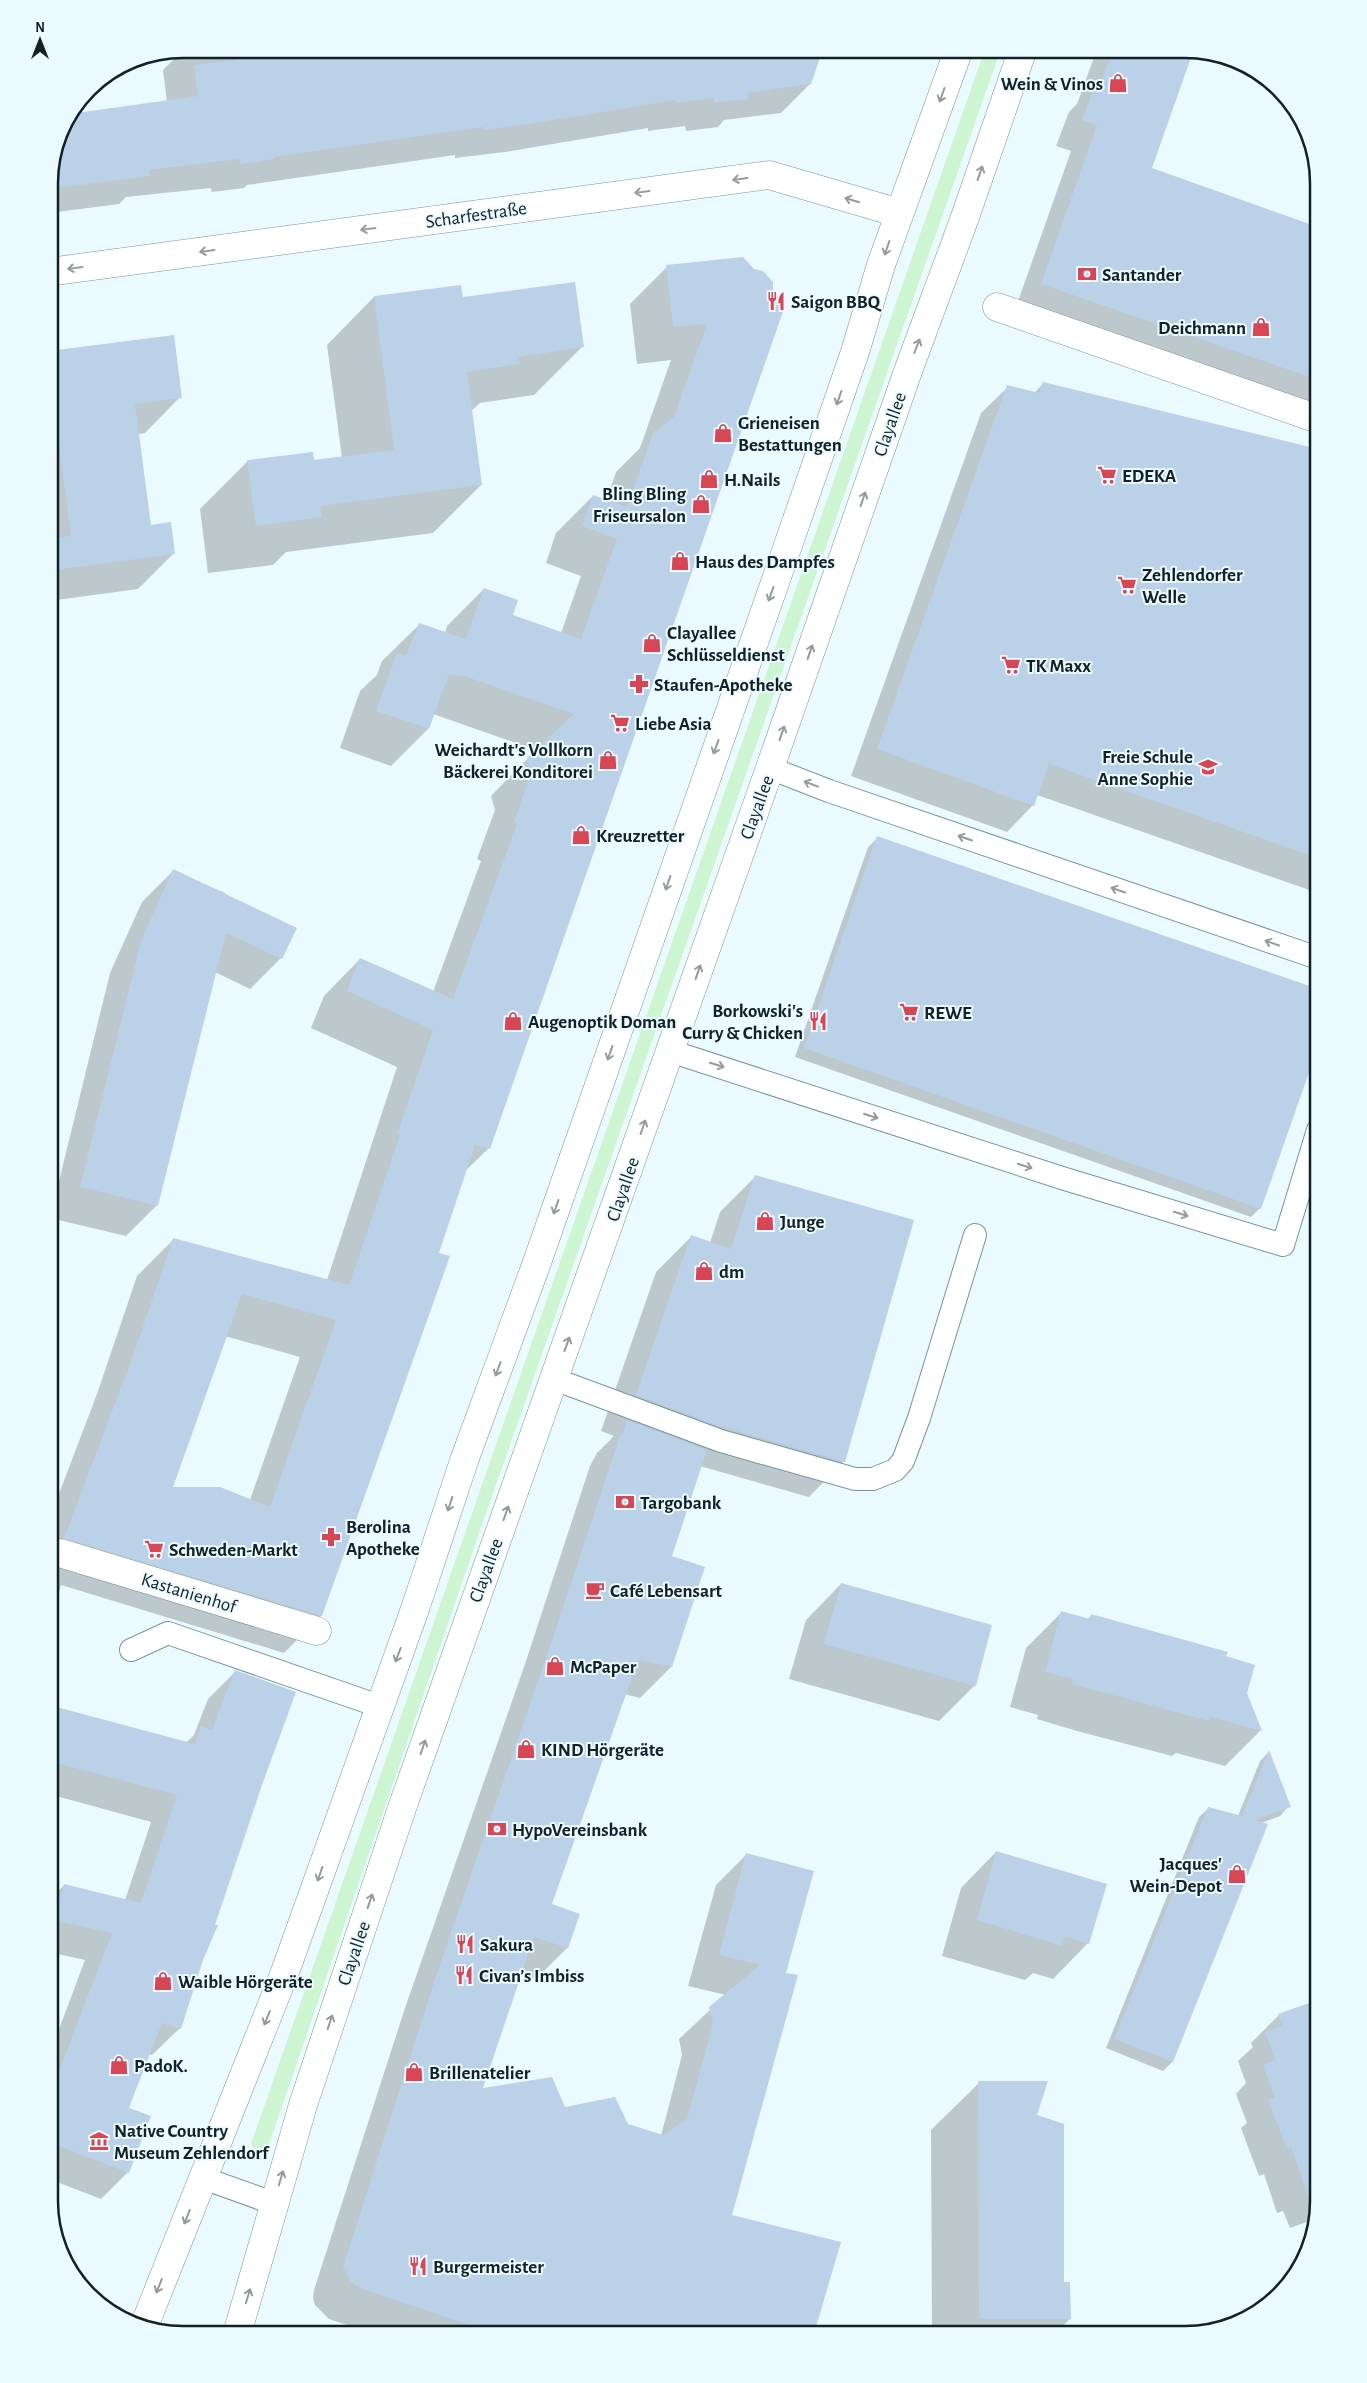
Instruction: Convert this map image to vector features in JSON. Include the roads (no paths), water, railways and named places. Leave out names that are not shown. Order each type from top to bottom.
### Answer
[{"type":"main road","points":[[147,2320],[286,1972],[415,1609],[465,1458],[543,1244],[681,845],[856,352],[900,212],[956,58]]},
{"type":"main road","name":"Clayallee","points":[[239,2325],[343,1980],[466,1625],[1020,58]]},
{"type":"main road","name":"Scharfestraße","points":[[58,271],[769,176],[900,212]]},
{"type":"main road","points":[[997,307],[1310,416]]},
{"type":"main road","name":"Kastanienhof","points":[[60,1554],[318,1631]]},
{"type":"lane","points":[[770,768],[848,798],[1310,955]]},
{"type":"lane","points":[[670,1051],[1062,1178],[1283,1245],[1310,1156]]},
{"type":"lane","points":[[554,1379],[721,1441],[856,1479],[873,1479],[895,1470],[903,1461],[919,1418],[975,1235]]},
{"type":"lane","points":[[131,1650],[168,1633],[379,1706]]},
{"type":"lane","points":[[203,2178],[274,2203]]},
{"type":"place","name":"Wein & Vinos","points":[[1118,83]]},
{"type":"place","name":"Santander","points":[[1087,274]]},
{"type":"place","name":"Saigon BBQ","points":[[776,301]]},
{"type":"place","name":"Deichmann","points":[[1261,327]]},
{"type":"place","name":"Grieneisen Bestattungen","points":[[723,433]]},
{"type":"place","name":"EDEKA","points":[[1107,475]]},
{"type":"place","name":"H.Nails","points":[[709,479]]},
{"type":"place","name":"Bling Bling Friseursalon","points":[[701,504]]},
{"type":"place","name":"Haus des Dampfes","points":[[680,561]]},
{"type":"place","name":"Zehlendorfer Welle","points":[[1127,585]]},
{"type":"place","name":"Clayallee Schlüsseldienst","points":[[652,643]]},
{"type":"place","name":"TK Maxx","points":[[1011,665]]},
{"type":"place","name":"Staufen-Apotheke","points":[[639,684]]},
{"type":"place","name":"Liebe Asia","points":[[620,723]]},
{"type":"place","name":"Weichardt's Vollkorn Bäckerei Konditorei","points":[[608,760]]},
{"type":"place","name":"Freie Schule Anne Sophie","points":[[1208,767]]},
{"type":"place","name":"Kreuzretter","points":[[581,835]]},
{"type":"place","name":"REWE","points":[[909,1012]]},
{"type":"place","name":"Augenoptik Doman","points":[[513,1021]]},
{"type":"place","name":"Borkowski's Curry & Chicken","points":[[818,1021]]},
{"type":"place","name":"Junge","points":[[765,1221]]},
{"type":"place","name":"dm","points":[[704,1271]]},
{"type":"place","name":"Targobank","points":[[625,1502]]},
{"type":"place","name":"Berolina Apotheke","points":[[331,1537]]},
{"type":"place","name":"Schweden-Markt","points":[[154,1549]]},
{"type":"place","name":"Café Lebensart","points":[[595,1590]]},
{"type":"place","name":"McPaper","points":[[555,1666]]},
{"type":"place","name":"KIND Hörgeräte","points":[[526,1749]]},
{"type":"place","name":"HypoVereinsbank","points":[[497,1829]]},
{"type":"place","name":"Jacques' Wein-Depot","points":[[1237,1874]]},
{"type":"place","name":"Sakura","points":[[465,1944]]},
{"type":"place","name":"Civan’s Imbiss","points":[[464,1975]]},
{"type":"place","name":"Waible Hörgeräte","points":[[163,1981]]},
{"type":"place","name":"PadoK.","points":[[119,2065]]},
{"type":"place","name":"Brillenatelier","points":[[414,2072]]},
{"type":"place","name":"Native Country Museum Zehlendorf","points":[[99,2141]]},
{"type":"place","name":"Burgermeister","points":[[418,2266]]}]
